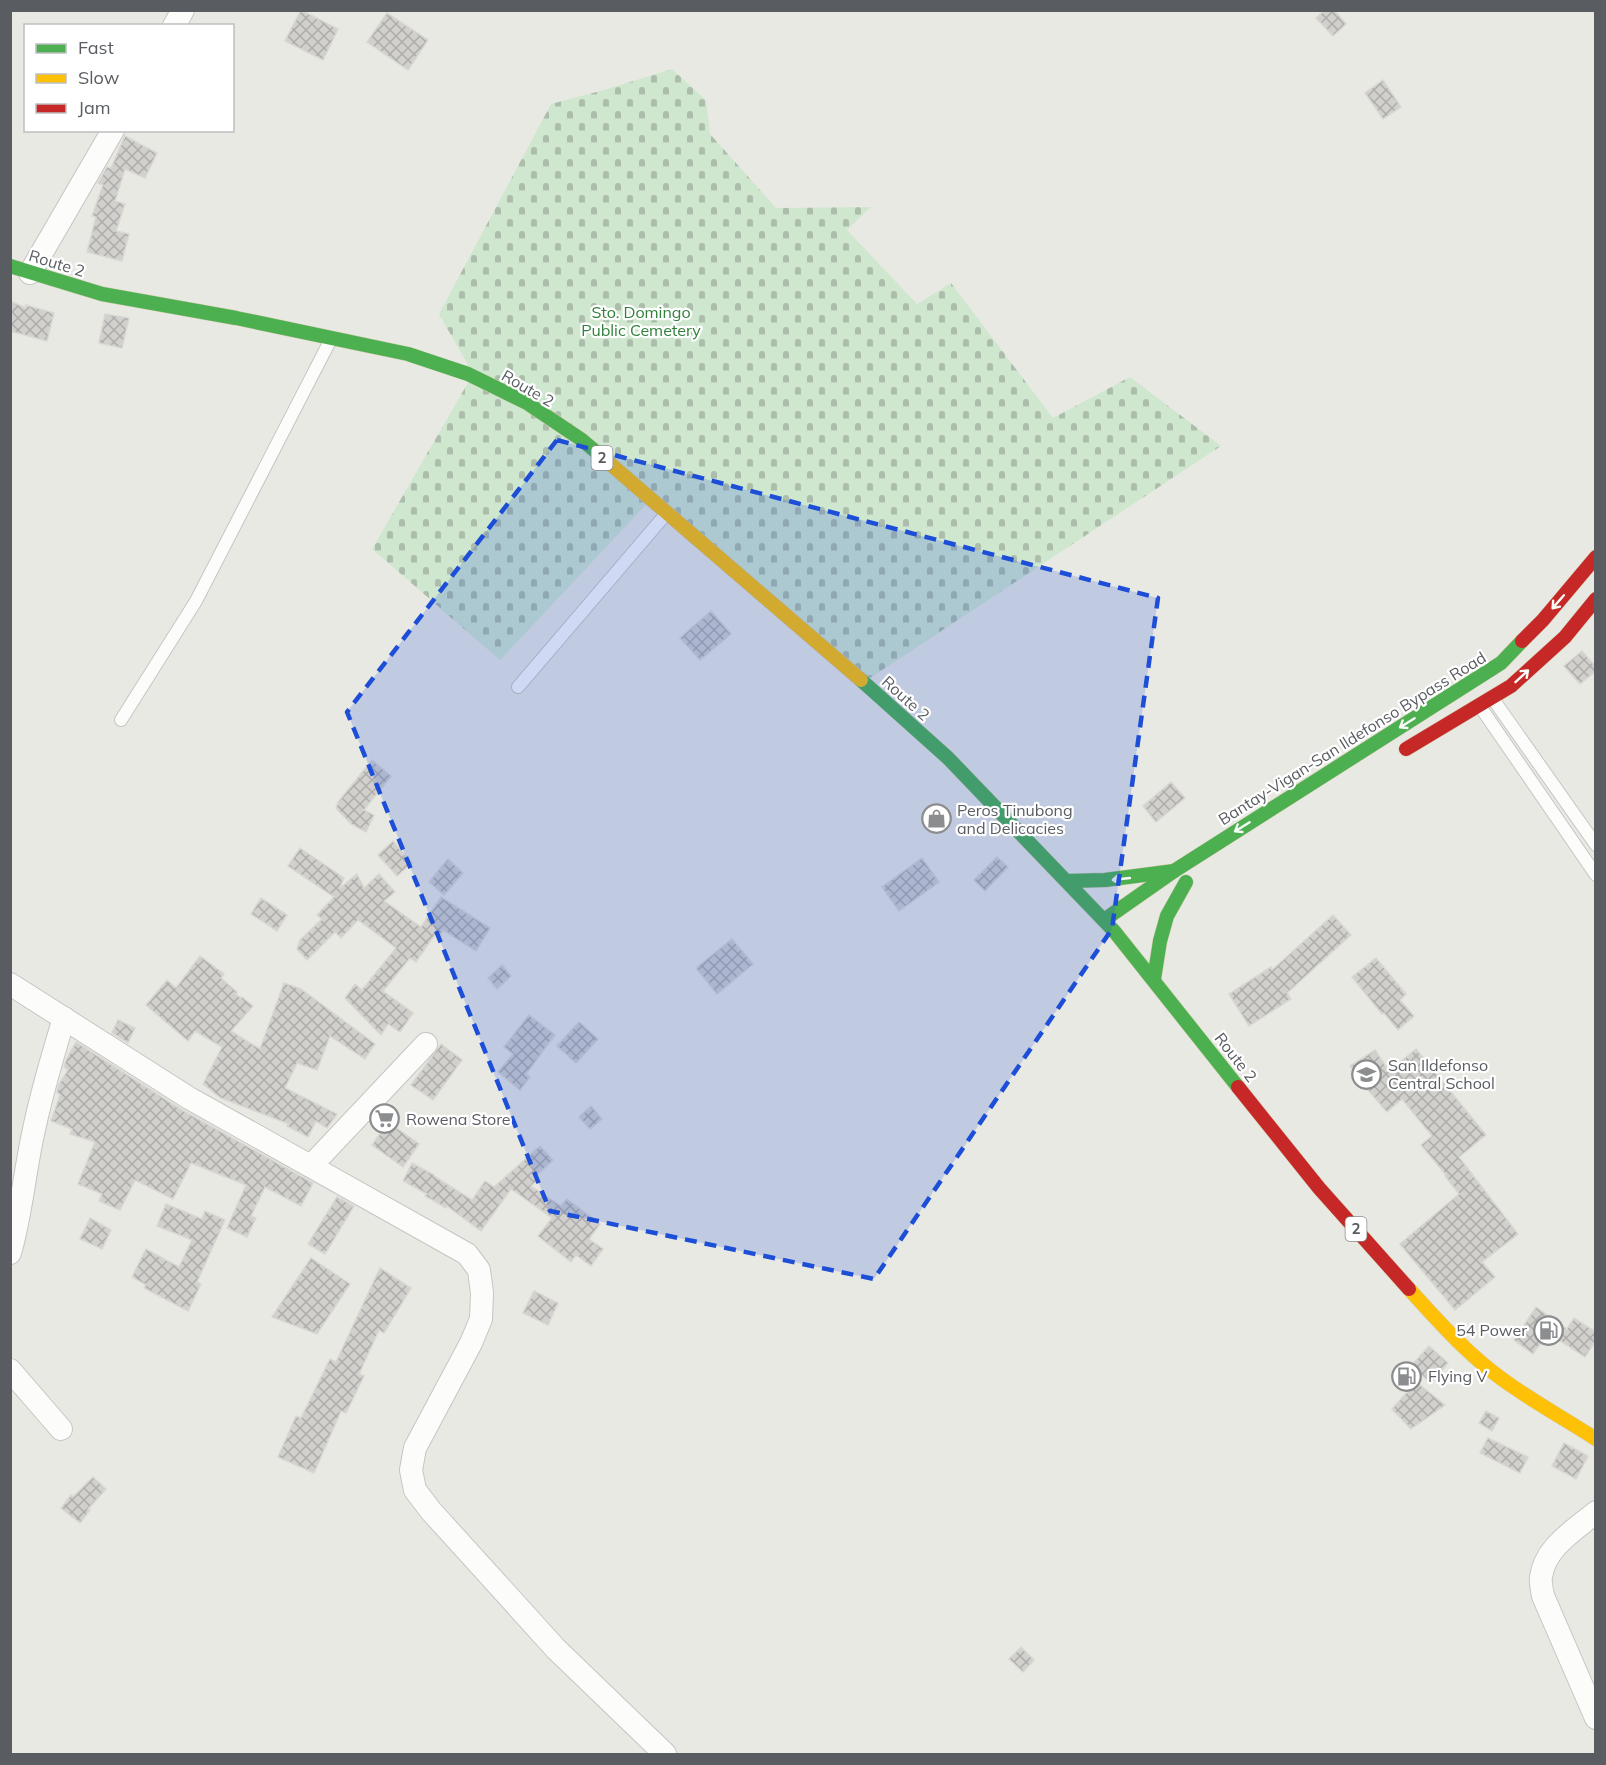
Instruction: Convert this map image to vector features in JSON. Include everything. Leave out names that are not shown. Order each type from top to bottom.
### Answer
[{"type":"main road","name":"Route 2","points":[[20,269],[102,294],[418,357],[468,374],[527,403],[582,440],[865,683],[948,758],[1104,920],[1119,928],[1154,980],[1319,1188],[1445,1329],[1503,1380],[1596,1440]]},
{"type":"main road","name":"Bantay-Vigan-San Ildefonso Bypass Road","points":[[1104,920],[1174,871],[1501,663],[1529,635],[1596,557]]},
{"type":"main road","points":[[1398,754],[1511,686],[1565,637],[1596,598]]},
{"type":"main road","points":[[1066,881],[1104,880],[1174,871]]},
{"type":"main road","points":[[1154,980],[1160,941],[1167,916],[1191,879],[1159,900]]},
{"type":"street","points":[[175,24],[183,10]]},
{"type":"street","points":[[20,269],[112,132]]},
{"type":"street","points":[[10,984],[189,1098],[466,1254],[479,1270],[482,1293],[481,1318],[471,1343],[415,1448],[411,1470],[415,1490],[431,1511],[556,1649],[665,1755]]},
{"type":"street","points":[[10,1253],[16,1232],[31,1140],[63,1018]]},
{"type":"street","points":[[311,1166],[426,1044]]},
{"type":"street","points":[[10,1370],[61,1429]]},
{"type":"street","points":[[1596,1512],[1553,1548],[1540,1578],[1543,1596],[1596,1718]]},
{"type":"lane","points":[[122,720],[196,601],[331,338]]},
{"type":"lane","points":[[518,687],[667,513]]},
{"type":"lane","points":[[1479,677],[1596,845]]},
{"type":"lane","points":[[1465,686],[1596,875]]},
{"type":"lane","points":[[1568,835],[1582,825]]},
{"type":"highlighted area","points":[[557,440],[1158,598],[1112,929],[874,1279],[550,1211],[347,712]]},
{"type":"green space","name":"Sto. Domingo Public Cemetery","points":[[672,69],[706,100],[710,134],[776,208],[871,207],[847,230],[917,304],[951,283],[1053,418],[1130,377],[1221,446],[870,678],[652,498],[500,660],[372,549],[473,374],[439,314],[551,104]]},
{"type":"building","points":[[301,10],[338,29],[323,60],[285,41]]},
{"type":"building","points":[[1325,10],[1334,10],[1346,24],[1333,36],[1316,18]]},
{"type":"building","points":[[387,13],[428,40],[408,70],[367,42]]},
{"type":"building","points":[[1383,80],[1401,107],[1383,119],[1365,93]]},
{"type":"building","points":[[125,136],[157,153],[145,178],[125,169],[115,201],[125,204],[116,231],[129,234],[122,261],[87,252],[96,217],[92,216],[103,185],[98,183],[107,167],[111,168]]},
{"type":"building","points":[[10,301],[26,308],[26,305],[54,313],[47,341],[10,331]]},
{"type":"building","points":[[105,314],[129,318],[122,348],[99,343]]},
{"type":"building","points":[[711,611],[731,634],[700,660],[680,638]]},
{"type":"building","points":[[1582,651],[1596,667],[1596,671],[1580,684],[1564,666]]},
{"type":"building","points":[[372,760],[391,776],[364,810],[374,815],[366,832],[351,824],[336,808],[338,802]]},
{"type":"building","points":[[1171,782],[1185,798],[1156,822],[1143,806]]},
{"type":"building","points":[[393,841],[412,863],[397,876],[378,855]]},
{"type":"building","points":[[300,848],[344,878],[339,889],[357,874],[364,888],[379,874],[395,892],[384,901],[421,927],[441,897],[490,928],[476,951],[443,930],[440,935],[436,933],[416,962],[410,958],[383,991],[413,1013],[400,1032],[388,1024],[381,1035],[345,998],[355,984],[362,990],[396,948],[358,920],[341,938],[335,932],[307,960],[297,949],[300,940],[322,919],[317,915],[334,897],[288,866]]},
{"type":"building","points":[[997,857],[1008,867],[985,891],[974,880]]},
{"type":"building","points":[[922,858],[939,882],[899,911],[882,887]]},
{"type":"building","points":[[448,859],[463,873],[444,895],[429,882]]},
{"type":"building","points":[[261,898],[287,915],[277,931],[251,914]]},
{"type":"building","points":[[1333,915],[1351,935],[1287,993],[1291,999],[1249,1026],[1229,994],[1271,967],[1272,970]]},
{"type":"building","points":[[732,939],[753,964],[717,994],[696,968]]},
{"type":"building","points":[[200,956],[224,974],[221,978],[237,992],[236,994],[253,1006],[231,1031],[260,1049],[284,983],[301,989],[375,1044],[365,1059],[330,1036],[317,1070],[297,1063],[285,1088],[337,1114],[327,1128],[316,1121],[308,1137],[287,1126],[289,1124],[221,1098],[203,1084],[222,1047],[195,1031],[188,1041],[146,1005],[167,980],[176,988]]},
{"type":"building","points":[[1376,958],[1406,994],[1400,1000],[1414,1016],[1398,1030],[1352,977]]},
{"type":"building","points":[[502,965],[511,976],[497,989],[488,978]]},
{"type":"building","points":[[529,1015],[555,1035],[526,1074],[530,1077],[520,1090],[498,1072],[513,1054],[504,1047]]},
{"type":"building","points":[[118,1020],[135,1028],[128,1043],[112,1033]]},
{"type":"building","points":[[579,1022],[598,1039],[576,1063],[557,1046]]},
{"type":"building","points":[[76,1042],[182,1110],[313,1183],[301,1206],[265,1187],[251,1216],[256,1218],[247,1237],[227,1228],[246,1185],[191,1163],[173,1199],[135,1180],[120,1210],[99,1201],[102,1194],[78,1184],[95,1142],[70,1134],[72,1129],[51,1121],[60,1095],[57,1092],[59,1084],[68,1070],[64,1067],[66,1060]]},
{"type":"building","points":[[441,1044],[462,1060],[433,1100],[411,1085]]},
{"type":"building","points":[[1416,1049],[1486,1135],[1459,1157],[1518,1234],[1482,1262],[1495,1277],[1455,1310],[1400,1244],[1459,1194],[1421,1145],[1432,1136],[1402,1099],[1387,1112],[1350,1066],[1375,1050],[1389,1071]]},
{"type":"building","points":[[591,1106],[602,1119],[590,1129],[579,1117]]},
{"type":"building","points":[[388,1122],[419,1144],[403,1167],[372,1145]]},
{"type":"building","points":[[540,1146],[553,1160],[534,1178],[537,1181],[531,1186],[561,1206],[567,1199],[600,1224],[589,1239],[603,1249],[591,1266],[576,1255],[571,1262],[538,1236],[552,1218],[511,1189],[481,1231],[447,1206],[446,1208],[403,1181],[412,1163],[472,1200],[485,1181],[494,1187]]},
{"type":"building","points":[[337,1197],[354,1206],[325,1254],[308,1244]]},
{"type":"building","points":[[166,1204],[202,1219],[205,1211],[225,1220],[197,1282],[201,1284],[188,1311],[144,1288],[146,1285],[132,1277],[146,1249],[179,1267],[192,1240],[157,1226]]},
{"type":"building","points":[[90,1218],[111,1230],[102,1249],[80,1239]]},
{"type":"building","points":[[311,1258],[350,1284],[317,1334],[272,1317]]},
{"type":"building","points":[[380,1268],[411,1288],[384,1333],[379,1330],[359,1374],[364,1376],[346,1413],[341,1411],[314,1473],[278,1457],[296,1416],[301,1418],[330,1359],[336,1362]]},
{"type":"building","points":[[534,1291],[558,1303],[548,1325],[523,1313]]},
{"type":"building","points":[[1536,1307],[1567,1329],[1574,1318],[1596,1332],[1596,1340],[1585,1357],[1548,1333],[1533,1354],[1514,1340]]},
{"type":"building","points":[[1429,1346],[1448,1363],[1431,1383],[1411,1366]]},
{"type":"building","points":[[1416,1382],[1445,1405],[1411,1429],[1392,1409]]},
{"type":"building","points":[[1486,1411],[1499,1418],[1492,1431],[1479,1423]]},
{"type":"building","points":[[1488,1438],[1528,1457],[1520,1473],[1480,1453]]},
{"type":"building","points":[[1564,1443],[1588,1456],[1576,1479],[1552,1466]]},
{"type":"building","points":[[93,1477],[106,1489],[88,1509],[90,1510],[80,1523],[61,1508],[71,1495],[73,1497]]},
{"type":"building","points":[[1021,1647],[1034,1660],[1023,1672],[1009,1659]]},
{"type":"traffic: fast","points":[[10,266],[102,294],[236,318],[408,354],[468,374],[527,403],[582,440],[601,456]]},
{"type":"traffic: fast","points":[[1104,920],[1174,871],[1501,663],[1522,641]]},
{"type":"traffic: fast","points":[[861,680],[948,758],[1114,931],[1238,1087]]},
{"type":"traffic: fast","points":[[1067,881],[1105,880],[1174,871]]},
{"type":"traffic: fast","points":[[1154,979],[1160,941],[1167,916],[1186,882]]},
{"type":"traffic: slow","points":[[601,456],[861,680]]},
{"type":"traffic: slow","points":[[1409,1289],[1453,1337],[1489,1369],[1525,1395],[1596,1439]]},
{"type":"traffic: jam","points":[[1522,641],[1543,620],[1596,557]]},
{"type":"traffic: jam","points":[[1406,749],[1511,686],[1565,637],[1596,599]]},
{"type":"traffic: jam","points":[[1238,1087],[1319,1188],[1409,1289]]},
{"type":"place","name":"Peros Tinubong and Delicacies","points":[[936,819]]},
{"type":"place","name":"San Ildefonso Central School","points":[[1367,1074]]},
{"type":"place","name":"Rowena Store","points":[[385,1119]]},
{"type":"place","name":"54 Power","points":[[1548,1330]]},
{"type":"place","name":"Flying V","points":[[1407,1376]]}]
